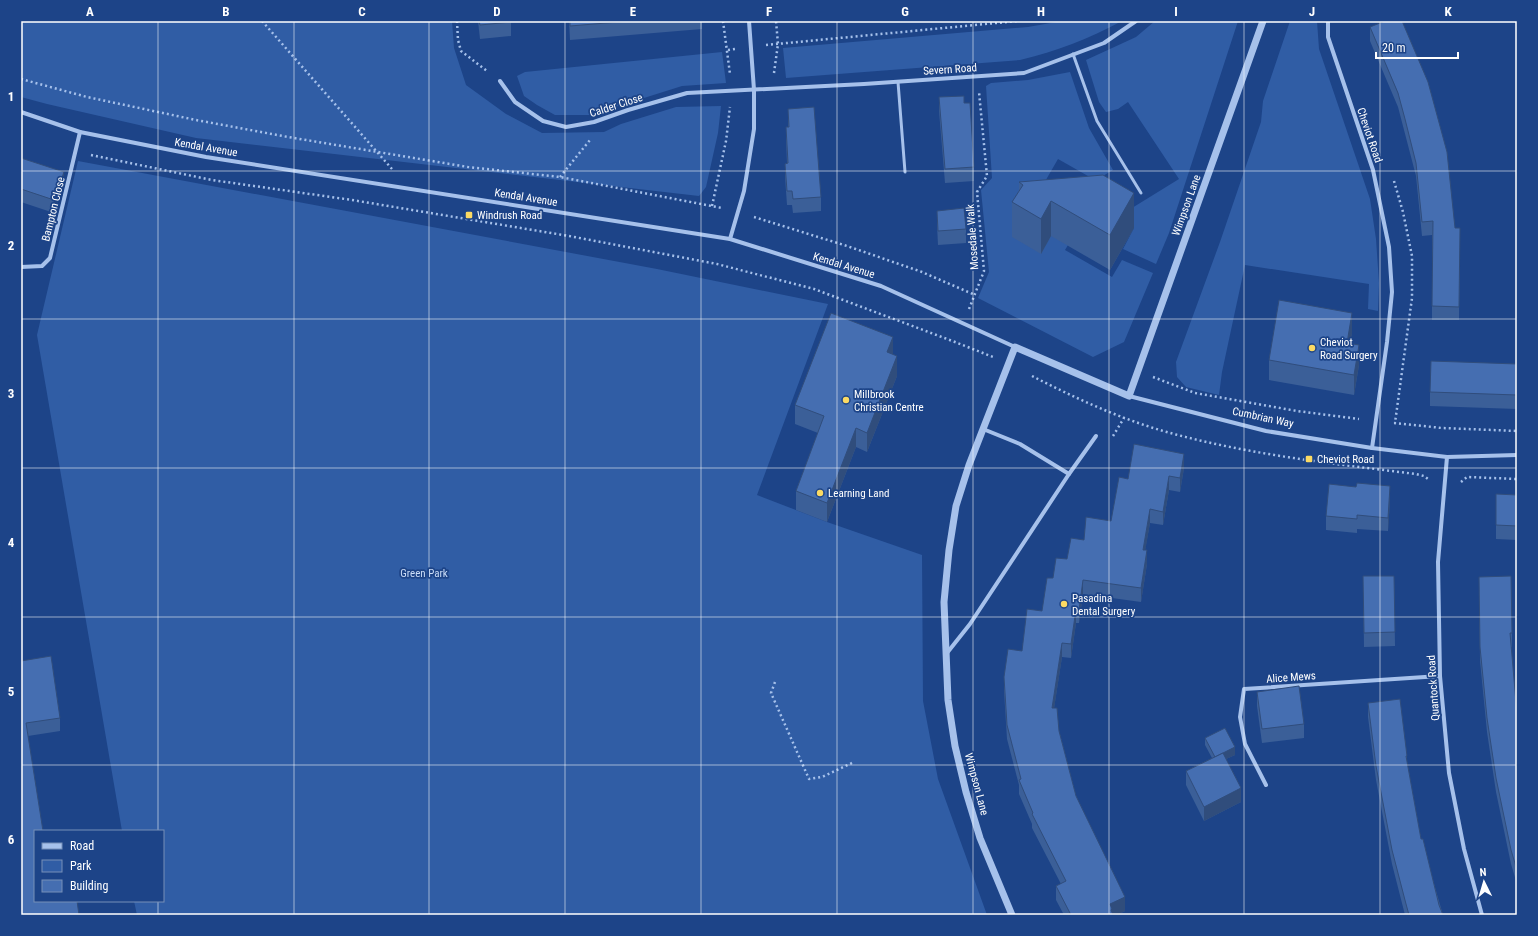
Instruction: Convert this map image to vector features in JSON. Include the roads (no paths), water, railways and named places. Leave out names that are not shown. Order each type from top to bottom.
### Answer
[{"type":"street","points":[[730,239],[744,191],[754,129],[754,90],[749,21]]},
{"type":"street","name":"Severn Road","points":[[754,90],[1024,73],[1104,43],[1136,21]]},
{"type":"street","name":"Wimpson Lane","points":[[1129,396],[1263,21]]},
{"type":"street","name":"Cheviot Road","points":[[1328,21],[1328,38],[1373,170],[1389,247],[1392,292],[1388,342],[1372,448]]},
{"type":"street","name":"Calder Close","points":[[500,81],[515,102],[542,121],[566,127],[594,122],[628,110],[687,93],[754,90]]},
{"type":"street","name":"Kendal Avenue","points":[[21,112],[80,132],[206,157],[730,239],[881,286],[1015,347]]},
{"type":"street","name":"Bampton Close","points":[[21,267],[42,266],[50,258],[80,132]]},
{"type":"street","name":"Wimpson Lane","points":[[1012,915],[980,838],[966,792],[955,746],[948,700],[944,602],[949,550],[956,506],[969,465],[1015,347]]},
{"type":"street","name":"Cumbrian Way","points":[[1015,347],[1129,396],[1266,431],[1372,448],[1447,457],[1517,455]]},
{"type":"street","points":[[983,429],[1020,444],[1069,474]]},
{"type":"street","points":[[946,653],[970,624],[1069,474],[1096,436]]},
{"type":"street","name":"Quantock Road","points":[[1447,457],[1438,562],[1440,676],[1450,773],[1464,849],[1482,915]]},
{"type":"street","name":"Alice Mews","points":[[1266,785],[1245,744],[1240,717],[1244,689],[1440,676]]},
{"type":"lane","points":[[1073,54],[1097,121],[1141,194]]},
{"type":"lane","points":[[898,82],[905,172]]},
{"type":"place","name":"Windrush Road","points":[[469,215]]},
{"type":"place","name":"Cheviot Road Surgery","points":[[1312,348]]},
{"type":"place","name":"Millbrook Christian Centre","points":[[846,400]]},
{"type":"place","name":"Cheviot Road","points":[[1309,459]]},
{"type":"place","name":"Learning Land","points":[[820,493]]},
{"type":"place","name":"Pasadina Dental Surgery","points":[[1064,604]]},
{"type":"park label","name":"Green Park","points":[[424,573]]}]
